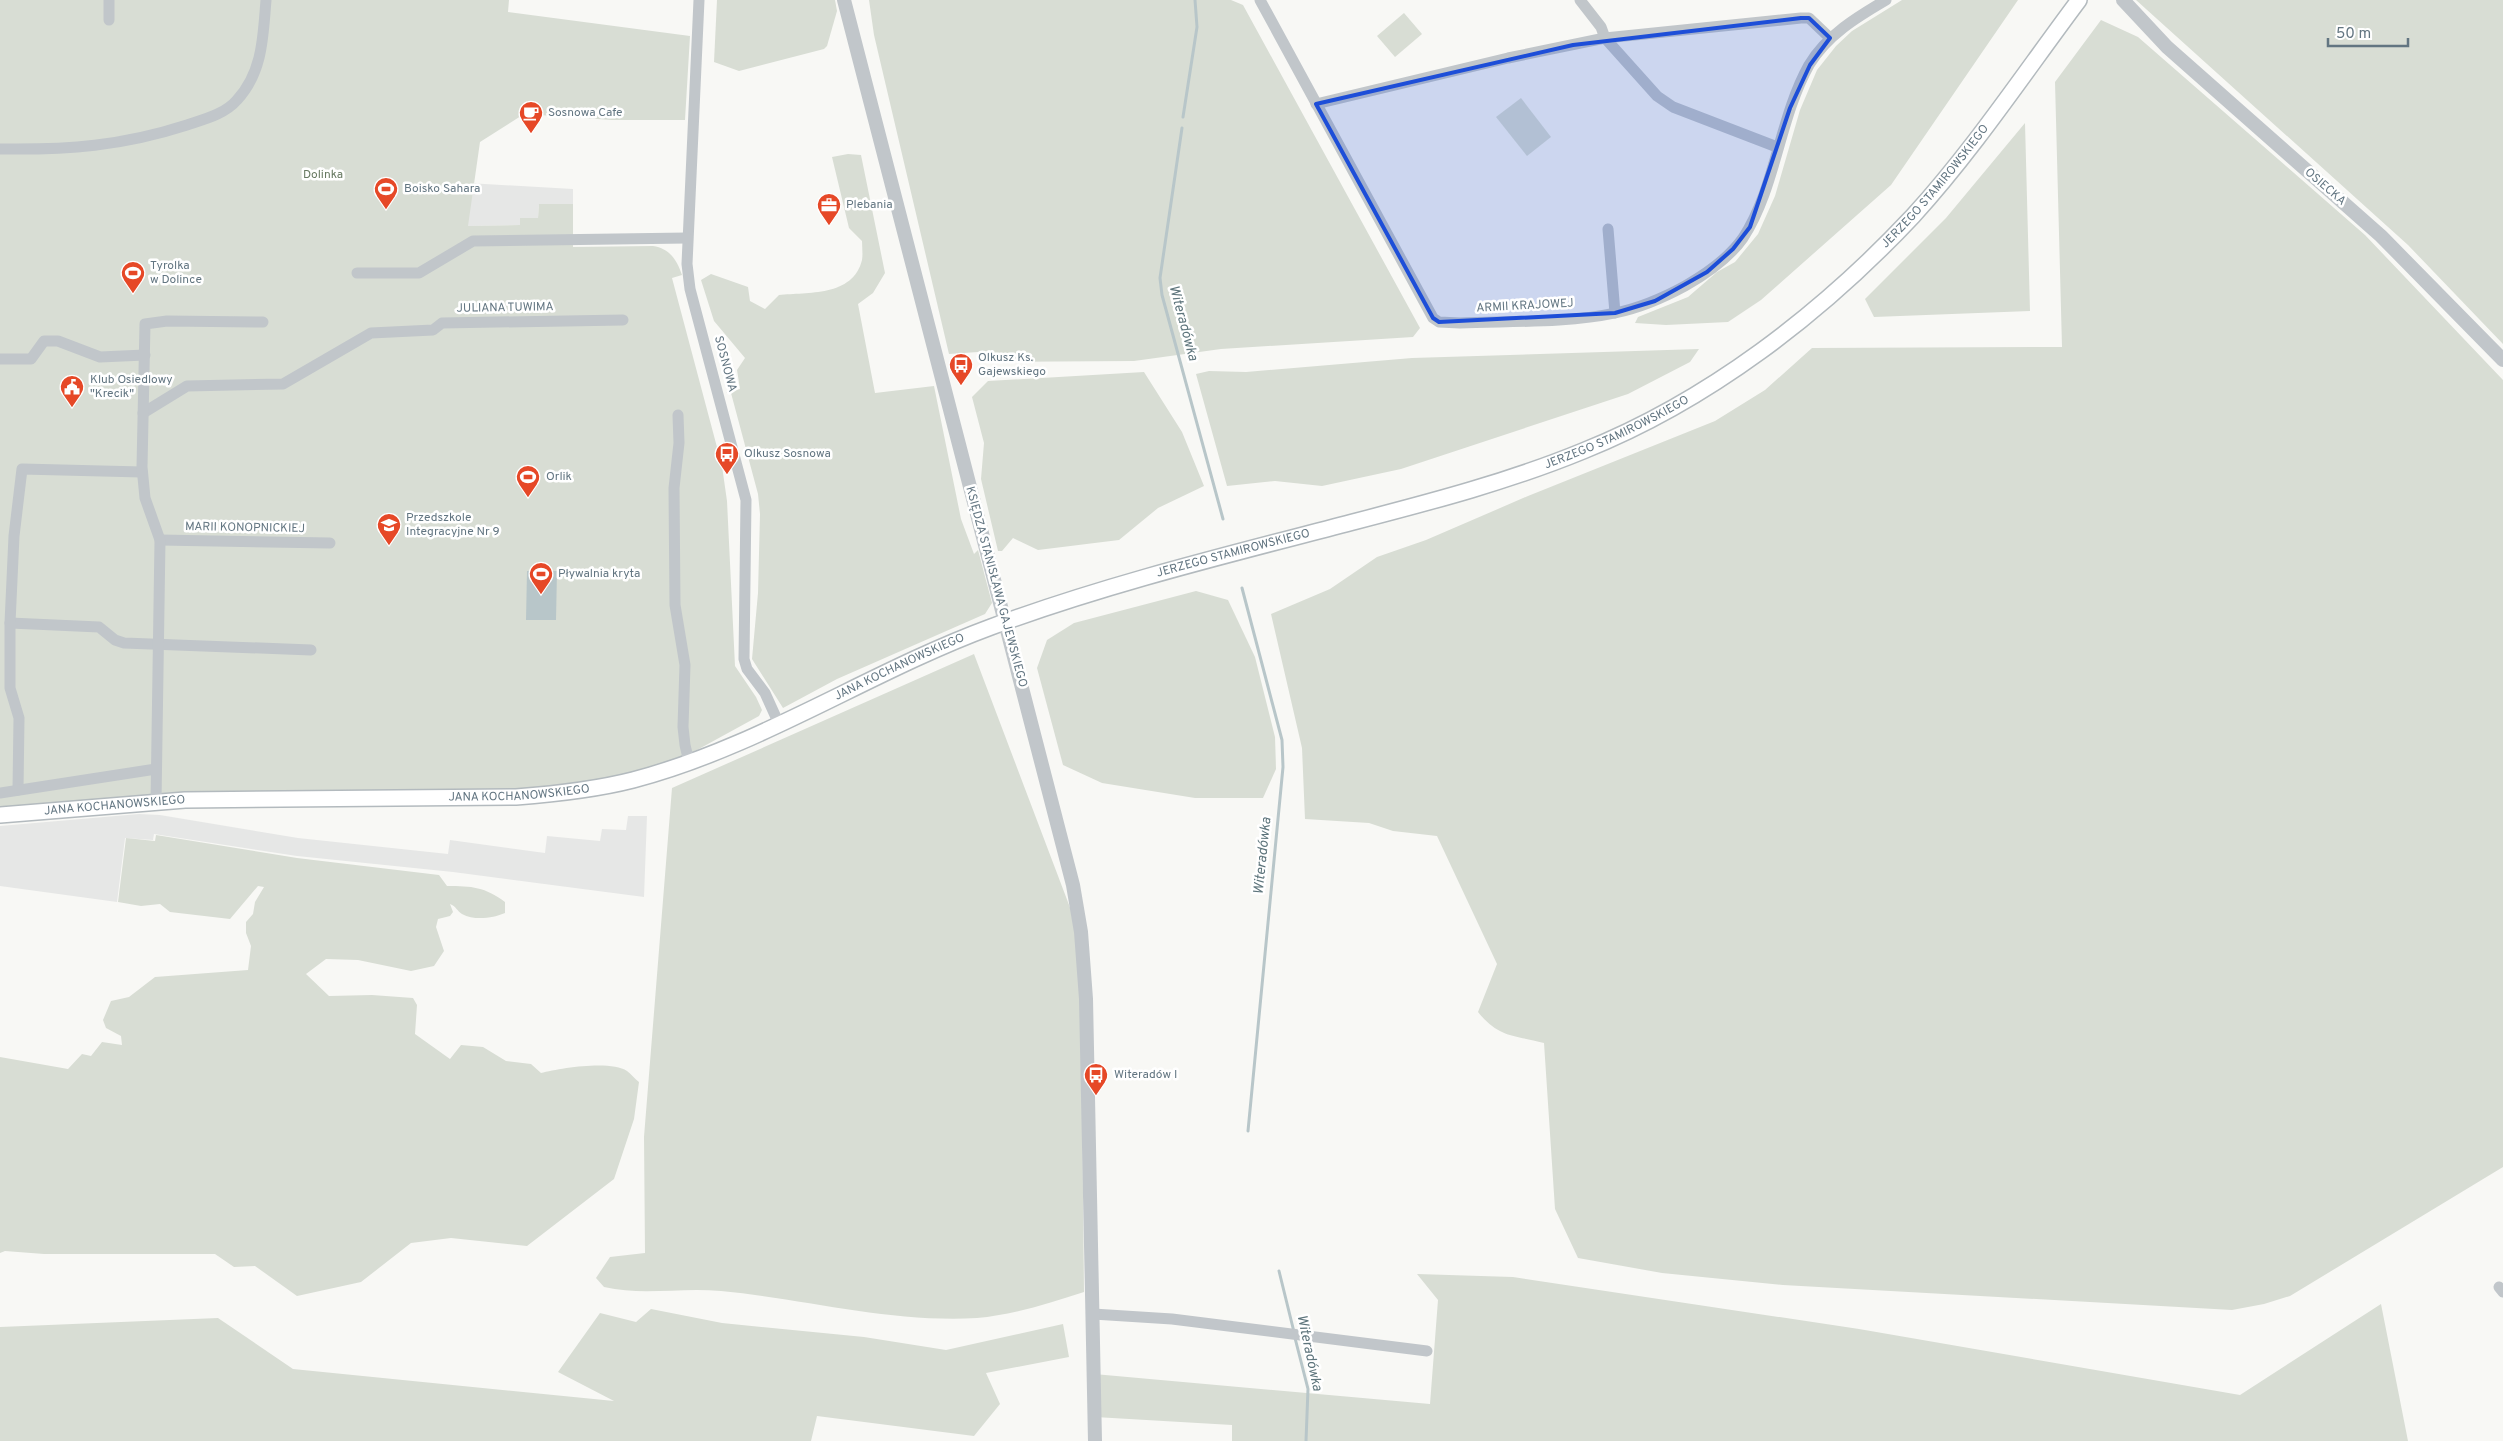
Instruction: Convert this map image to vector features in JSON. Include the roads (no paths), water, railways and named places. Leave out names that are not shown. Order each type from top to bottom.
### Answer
[{"type":"main road","name":"JERZEGO STAMIROWSKIEGO","points":[[1005,622],[1073,599],[1437,500],[1524,474],[1586,450],[1640,425],[1703,390],[1782,336],[1848,280],[1914,214],[1963,157],[2079,0]]},
{"type":"main road","name":"JANA KOCHANOWSKIEGO","points":[[0,815],[185,800],[433,798],[559,794],[633,780],[689,762],[779,724],[928,651],[1005,622]]},
{"type":"street","points":[[108,20],[109,0]]},
{"type":"street","points":[[0,149],[59,150],[112,144],[177,128],[224,112],[237,101],[247,87],[259,61],[266,0]]},
{"type":"street","name":"SOSNOWA","points":[[699,0],[686,264],[690,289],[746,500],[744,660],[747,669],[765,693],[779,724]]},
{"type":"street","name":"KSIĘDZA STANISŁAWA GAJEWSKIEGO","points":[[844,0],[1073,885],[1081,932],[1085,990],[1095,1441]]},
{"type":"street","name":"ARMII KRAJOWEJ","points":[[1260,0],[1433,318],[1439,322],[1460,323],[1615,313],[1655,300],[1692,282],[1722,261],[1742,239],[1756,214],[1790,108],[1810,65],[1830,38],[1886,0]]},
{"type":"street","points":[[1580,0],[1601,27],[1605,38],[1657,96],[1673,107],[1777,147]]},
{"type":"street","name":"OSIECKA","points":[[2113,0],[2139,20],[2381,236],[2503,360]]},
{"type":"street","name":"OSIECKA","points":[[2123,0],[2139,20]]},
{"type":"street","points":[[1316,104],[1508,58],[1605,38],[1801,18],[1809,18],[1830,38]]},
{"type":"street","points":[[1608,229],[1615,313]]},
{"type":"street","points":[[357,273],[418,273],[473,240],[687,238]]},
{"type":"street","name":"JULIANA TUWIMA","points":[[142,413],[186,386],[283,384],[371,333],[433,330],[442,323],[623,320]]},
{"type":"street","points":[[156,802],[160,540],[146,498],[142,472],[145,324],[167,321],[263,322]]},
{"type":"street","points":[[0,359],[30,359],[44,341],[58,341],[100,357],[145,356]]},
{"type":"street","points":[[678,416],[679,443],[674,488],[675,605],[685,665],[684,727],[685,745],[689,762]]},
{"type":"street","points":[[18,790],[18,718],[10,688],[10,622],[6,584],[22,469],[142,472]]},
{"type":"street","name":"MARII KONOPNICKIEJ","points":[[160,540],[330,543]]},
{"type":"street","points":[[10,622],[98,627],[115,640],[124,643],[311,650]]},
{"type":"street","name":"JANA KOCHANOWSKIEGO","points":[[0,793],[156,770]]},
{"type":"street","points":[[1093,1314],[1172,1318],[1427,1351]]},
{"type":"waterway","name":"Witeradówka","points":[[1183,117],[1197,27],[1195,0]]},
{"type":"waterway","name":"Witeradówka","points":[[1182,128],[1160,278],[1162,295],[1223,519]]},
{"type":"waterway","name":"Witeradówka","points":[[1242,588],[1282,740],[1283,767],[1248,1131]]},
{"type":"waterway","name":"Witeradówka","points":[[1279,1271],[1294,1332]]},
{"type":"waterway","name":"Witeradówka","points":[[1295,1338],[1308,1389],[1306,1441]]},
{"type":"place","name":"Sosnowa Cafe","points":[[531,134]]},
{"type":"place","name":"Boisko Sahara","points":[[386,210]]},
{"type":"place","name":"Plebania","points":[[829,226]]},
{"type":"place","name":"Tyrolka w Dolince","points":[[133,294]]},
{"type":"place","name":"Olkusz Ks. Gajewskiego","points":[[961,386]]},
{"type":"place","name":"Klub Osiedlowy \"Krecik\"","points":[[72,408]]},
{"type":"place","name":"Olkusz Sosnowa","points":[[727,475]]},
{"type":"place","name":"Orlik","points":[[528,498]]},
{"type":"place","name":"Przedszkole Integracyjne Nr 9","points":[[389,546]]},
{"type":"place","name":"Pływalnia kryta","points":[[541,595]]},
{"type":"place","name":"Witeradów I","points":[[1096,1096]]},
{"type":"park label","name":"Dolinka","points":[[323,175]]}]
